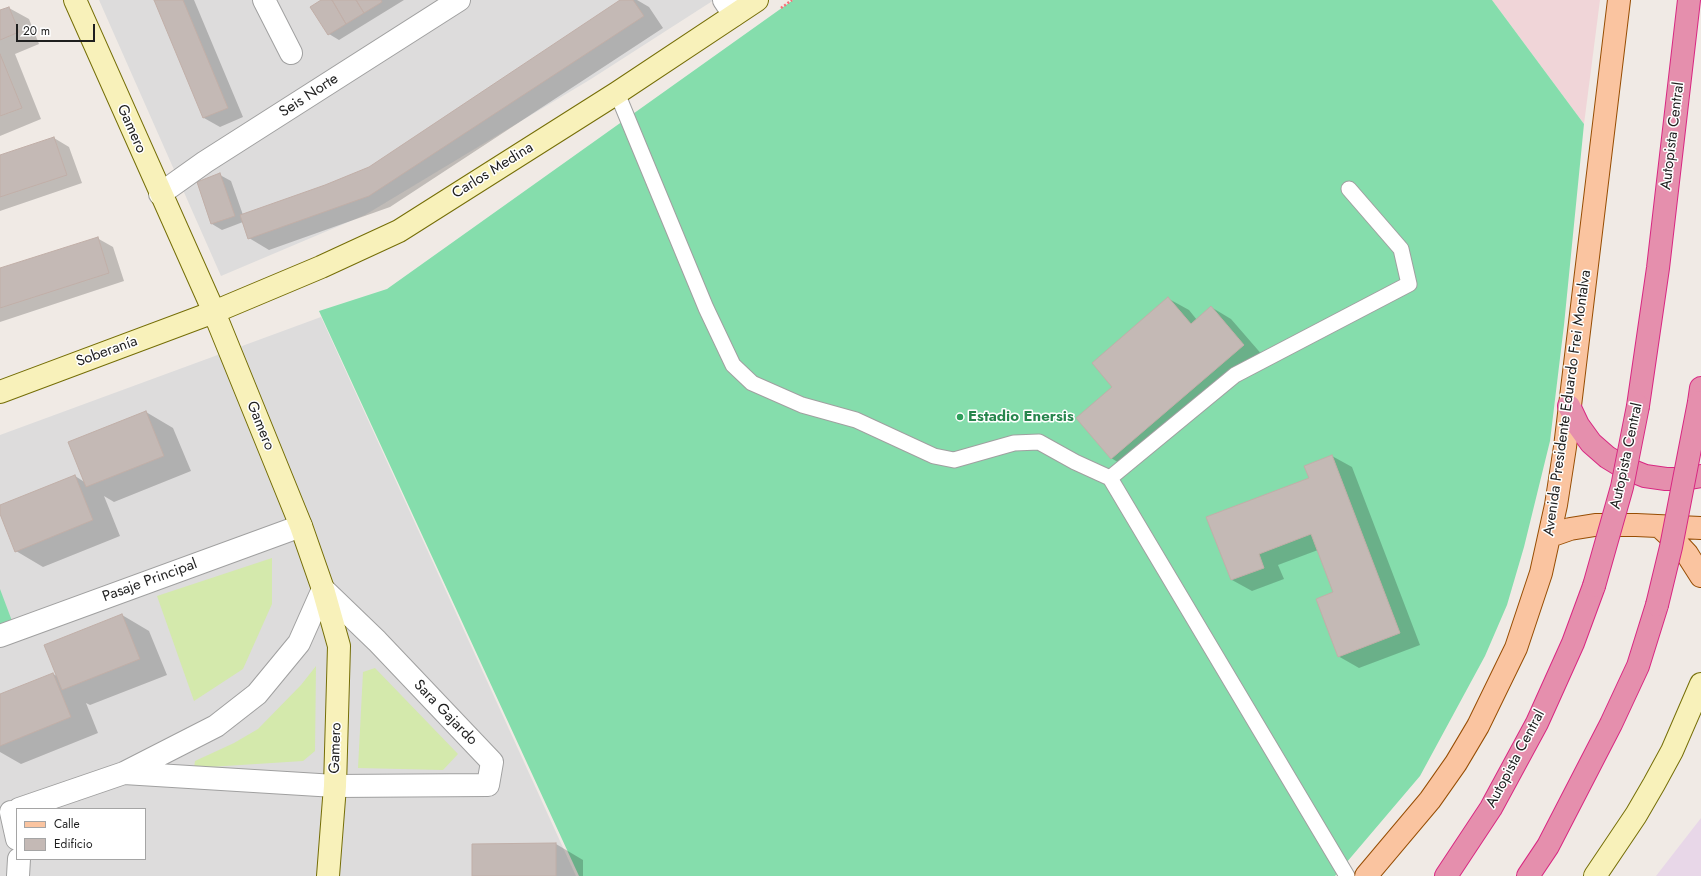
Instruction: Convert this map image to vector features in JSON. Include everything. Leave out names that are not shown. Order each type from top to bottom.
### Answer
[{"type":"highway","name":"Autopista Central","points":[[1446,876],[1491,808],[1537,723],[1570,650],[1594,586],[1622,487],[1638,406],[1658,268],[1689,0]]},
{"type":"highway","points":[[1528,876],[1548,846],[1611,724],[1638,666],[1671,547],[1700,395]]},
{"type":"highway","points":[[1569,406],[1578,425],[1591,442],[1607,457],[1625,468],[1645,476],[1666,479],[1684,479],[1701,476]]},
{"type":"main road","name":"Avenida Presidente Eduardo Frei Montalva","points":[[1366,876],[1430,800],[1456,763],[1478,726],[1516,648],[1541,573],[1550,536],[1558,489],[1620,0]]},
{"type":"main road","points":[[1550,536],[1570,529],[1595,525],[1701,528]]},
{"type":"main road","points":[[1659,526],[1687,554],[1701,576]]},
{"type":"street","name":"Gamero","points":[[75,0],[160,194],[214,312],[301,526],[323,589],[339,646],[335,786],[328,876]]},
{"type":"street","points":[[264,0],[291,53]]},
{"type":"street","name":"Seis Norte","points":[[160,194],[205,162],[458,0]]},
{"type":"street","name":"Carlos Medina","points":[[214,312],[321,267],[399,231],[617,93],[729,8],[757,0]]},
{"type":"street","name":"Soberanía","points":[[0,392],[214,312]]},
{"type":"street","name":"Pasaje Principal","points":[[0,636],[301,526]]},
{"type":"street","name":"Sara Gajardo","points":[[23,808],[124,773],[216,726],[257,694],[299,643],[323,589],[377,641],[492,762],[488,784],[335,786],[124,773]]},
{"type":"street","points":[[1595,876],[1629,827],[1654,784],[1672,751],[1701,684]]},
{"type":"street","points":[[12,812],[16,834]]},
{"type":"street","points":[[18,860],[18,876]]},
{"type":"lane","points":[[617,93],[733,365],[752,383],[802,405],[856,420],[934,456],[954,460],[1014,443],[1039,442],[1075,462],[1110,478],[1347,876]]},
{"type":"lane","points":[[1110,478],[1235,376],[1409,284],[1400,249],[1349,189]]},
{"type":"shaded area","points":[[99,0],[714,0],[591,79],[365,215],[221,276]]},
{"type":"shaded area","points":[[1492,0],[1600,0],[1584,124]]},
{"type":"shaded area","points":[[321,317],[576,876],[0,876],[0,435]]},
{"type":"shaded area","points":[[1701,818],[1701,876],[1656,876]]},
{"type":"green space","name":"Estadio Enersis","points":[[793,0],[1492,0],[1584,124],[1564,325],[1550,441],[1524,547],[1507,605],[1485,656],[1420,776],[1335,876],[579,876],[319,311],[387,289]]},
{"type":"green space","points":[[272,558],[272,604],[243,669],[194,701],[157,596]]},
{"type":"green space","points":[[0,589],[15,629],[0,635]]},
{"type":"green space","points":[[316,666],[315,751],[303,761],[194,768],[195,761],[234,743],[258,729],[301,685]]},
{"type":"green space","points":[[375,668],[458,754],[443,770],[358,768],[363,672]]},
{"type":"building","points":[[154,0],[183,0],[228,108],[203,118]]},
{"type":"building","points":[[321,0],[332,0],[346,24],[328,35],[310,7]]},
{"type":"building","points":[[332,0],[356,0],[364,13],[346,24]]},
{"type":"building","points":[[356,0],[381,0],[382,2],[364,13]]},
{"type":"building","points":[[620,0],[633,0],[644,16],[369,196],[248,239],[240,215],[325,185],[369,167]]},
{"type":"building","points":[[9,7],[19,32],[0,40],[0,10]]},
{"type":"building","points":[[0,54],[22,108],[0,116]]},
{"type":"building","points":[[54,137],[67,175],[0,197],[0,155]]},
{"type":"building","points":[[220,173],[235,216],[211,224],[197,182]]},
{"type":"building","points":[[98,237],[109,273],[0,308],[0,268]]},
{"type":"building","points":[[1168,297],[1191,324],[1211,306],[1244,345],[1111,459],[1076,418],[1112,387],[1092,363]]},
{"type":"building","points":[[146,411],[164,456],[86,487],[68,442]]},
{"type":"building","points":[[1332,455],[1400,633],[1338,657],[1316,599],[1333,592],[1311,534],[1259,554],[1264,568],[1231,580],[1206,517],[1309,478],[1304,466]]},
{"type":"building","points":[[75,475],[93,520],[15,552],[0,514],[0,505]]},
{"type":"building","points":[[122,614],[140,659],[62,690],[44,645]]},
{"type":"building","points":[[53,673],[71,717],[0,746],[0,694]]},
{"type":"building","points":[[556,843],[556,876],[472,876],[472,844]]},
{"type":"place","name":"Estadio Enersis","points":[[960,417]]}]
